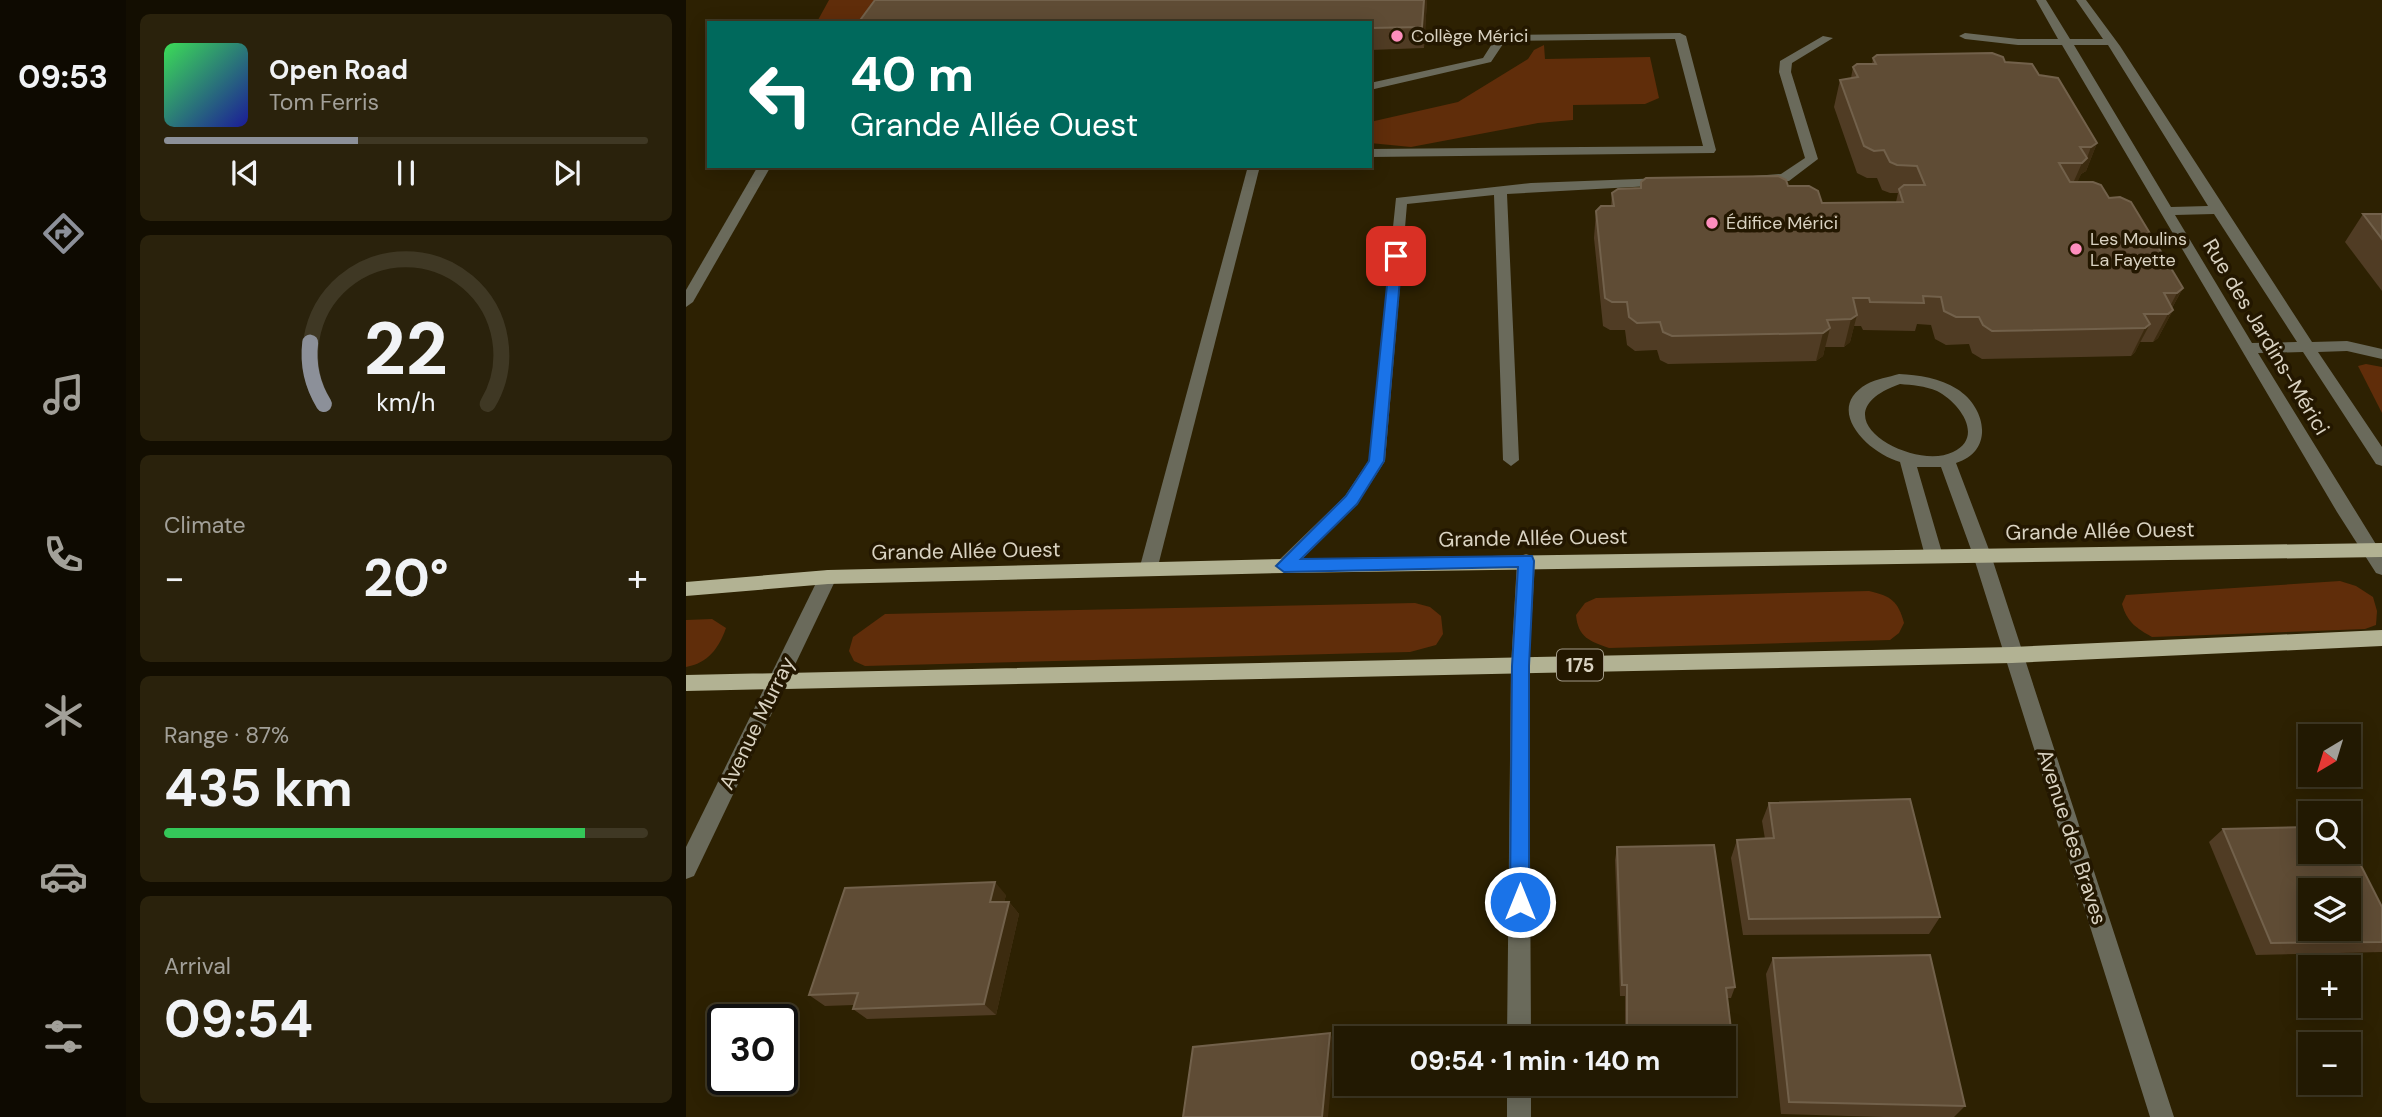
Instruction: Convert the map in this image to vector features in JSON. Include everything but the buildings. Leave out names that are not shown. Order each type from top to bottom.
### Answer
[{"type":"main road","name":"Grande Allée Ouest","points":[[686,589],[828,577],[1284,566],[2375,550]]},
{"type":"main road","name":"175","points":[[686,683],[2012,655],[2382,638]]},
{"type":"street","name":"Rue des Jardins-Mérici","points":[[2041,0],[2248,348],[2375,550],[2382,568]]},
{"type":"street","name":"Rue des Jardins-Mérici","points":[[2081,0],[2380,454]]},
{"type":"street","points":[[1372,87],[1487,60],[1501,38],[1680,36],[1710,150],[1372,153]]},
{"type":"street","points":[[1965,36],[2018,42],[2111,43]]},
{"type":"street","points":[[1742,180],[1784,178],[1812,159],[1785,72],[1786,61],[1827,38]]},
{"type":"street","points":[[686,302],[764,168]]},
{"type":"street","points":[[1148,570],[1253,168]]},
{"type":"street","points":[[1284,566],[1351,500],[1377,461],[1401,201],[1500,190],[1672,182]]},
{"type":"street","points":[[1500,190],[1511,460]]},
{"type":"street","points":[[2167,211],[2217,210]]},
{"type":"street","points":[[2248,348],[2347,346],[2382,354]]},
{"type":"street","points":[[1899,379],[1918,380],[1953,394],[1966,405],[1975,418],[1978,431],[1973,444],[1963,454],[1947,461],[1928,463],[1907,460],[1887,452],[1871,441],[1860,428],[1856,414],[1859,401],[1868,390],[1899,379]]},
{"type":"street","points":[[1907,460],[1934,556]]},
{"type":"street","name":"Avenue des Braves","points":[[1947,461],[1982,555],[2162,1117]]},
{"type":"street","points":[[1519,1026],[1520,666],[1526,561]]},
{"type":"street","name":"Avenue Murray","points":[[686,869],[828,577]]},
{"type":"street","points":[[1519,1096],[1519,1117]]},
{"type":"shaded area","points":[[829,0],[884,0],[869,21],[816,21]]},
{"type":"shaded area","points":[[1544,45],[1545,59],[1650,57],[1659,98],[1645,104],[1573,105],[1573,120],[1538,123],[1411,147],[1372,143],[1372,122],[1458,102],[1528,59],[1534,50]]},
{"type":"shaded area","points":[[2366,364],[2382,367],[2382,413],[2358,366]]},
{"type":"shaded area","points":[[2340,581],[2356,586],[2373,597],[2377,611],[2376,625],[2365,629],[2152,637],[2133,624],[2122,604],[2126,595]]},
{"type":"shaded area","points":[[1869,591],[1888,598],[1899,609],[1904,623],[1899,633],[1890,640],[1609,648],[1582,633],[1576,615],[1585,603],[1596,598]]},
{"type":"shaded area","points":[[1415,603],[1430,607],[1441,616],[1443,634],[1436,645],[1410,652],[865,666],[854,661],[849,651],[853,637],[885,614]]},
{"type":"shaded area","points":[[712,619],[726,628],[720,642],[712,654],[701,662],[686,667],[686,620]]},
{"type":"place","name":"Collège Mérici","points":[[1397,36]]},
{"type":"place","name":"Édifice Mérici","points":[[1712,223]]},
{"type":"place","name":"Les Moulins La Fayette","points":[[2076,249]]},
{"type":"route","points":[[1396,256],[1377,461],[1351,500],[1284,566],[1526,561],[1520,666],[1520,902]]}]
